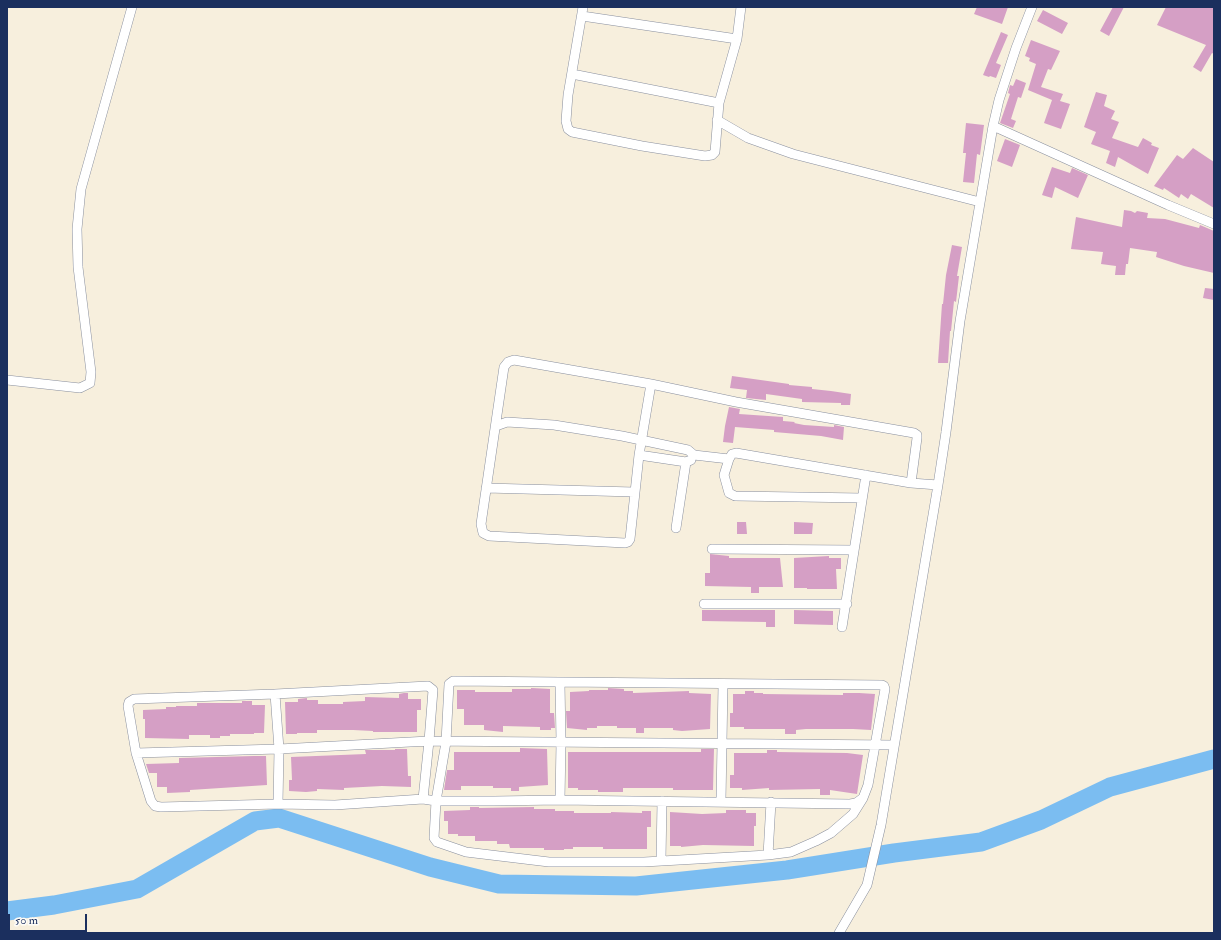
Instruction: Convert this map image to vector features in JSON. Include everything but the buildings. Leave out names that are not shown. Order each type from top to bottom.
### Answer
[{"type":"street","points":[[7,380],[80,388],[90,383],[91,372],[78,267],[77,229],[81,189],[132,7]]},
{"type":"street","points":[[737,39],[582,12],[568,95],[566,121],[568,129],[572,132],[642,146],[705,156],[712,155],[715,152],[718,103],[737,39],[741,7]]},
{"type":"street","points":[[839,933],[864,892],[870,878],[881,825],[938,486],[960,322],[993,126],[999,100],[1032,7]]},
{"type":"street","points":[[572,74],[718,103]]},
{"type":"street","points":[[717,120],[748,138],[793,154],[980,202]]},
{"type":"street","points":[[993,126],[1168,205],[1214,224]]},
{"type":"street","points":[[651,384],[639,455],[630,539],[628,542],[488,536],[484,533],[481,524],[504,367],[508,362],[514,360],[651,384],[736,402],[914,433],[917,435],[917,438],[911,483]]},
{"type":"street","points":[[496,426],[507,422],[554,426],[642,440],[688,450],[694,455],[729,459]]},
{"type":"street","points":[[862,498],[731,495],[729,493],[724,475],[732,454],[742,454],[911,483],[938,486]]},
{"type":"street","points":[[639,455],[686,462],[691,460],[694,455]]},
{"type":"street","points":[[676,528],[686,462]]},
{"type":"street","points":[[842,627],[847,604],[866,475]]},
{"type":"street","points":[[486,488],[634,492]]},
{"type":"street","points":[[712,549],[854,550]]},
{"type":"street","points":[[704,604],[847,604]]},
{"type":"street","points":[[450,682],[560,683],[882,685],[885,689],[874,744],[868,785],[863,798],[853,814],[831,833],[790,852],[768,855],[606,863],[549,862],[466,852],[434,840],[436,801],[446,742],[450,682]]},
{"type":"street","points":[[560,683],[560,800]]},
{"type":"street","points":[[721,801],[723,684]]},
{"type":"street","points":[[423,799],[433,690],[428,686],[275,694],[134,699],[129,702],[128,706],[136,753],[151,801],[155,806],[161,807],[278,804],[335,805],[423,799],[436,801],[721,801],[850,804],[856,803],[863,798]]},
{"type":"street","points":[[275,694],[279,749],[278,804]]},
{"type":"street","points":[[136,753],[279,749],[429,741],[894,745]]},
{"type":"street","points":[[661,860],[662,801]]},
{"type":"street","points":[[768,855],[771,802]]},
{"type":"waterway","points":[[7,911],[54,905],[137,889],[255,821],[279,818],[430,867],[499,884],[636,886],[787,870],[894,853],[981,842],[1041,820],[1110,787],[1214,759]]}]
